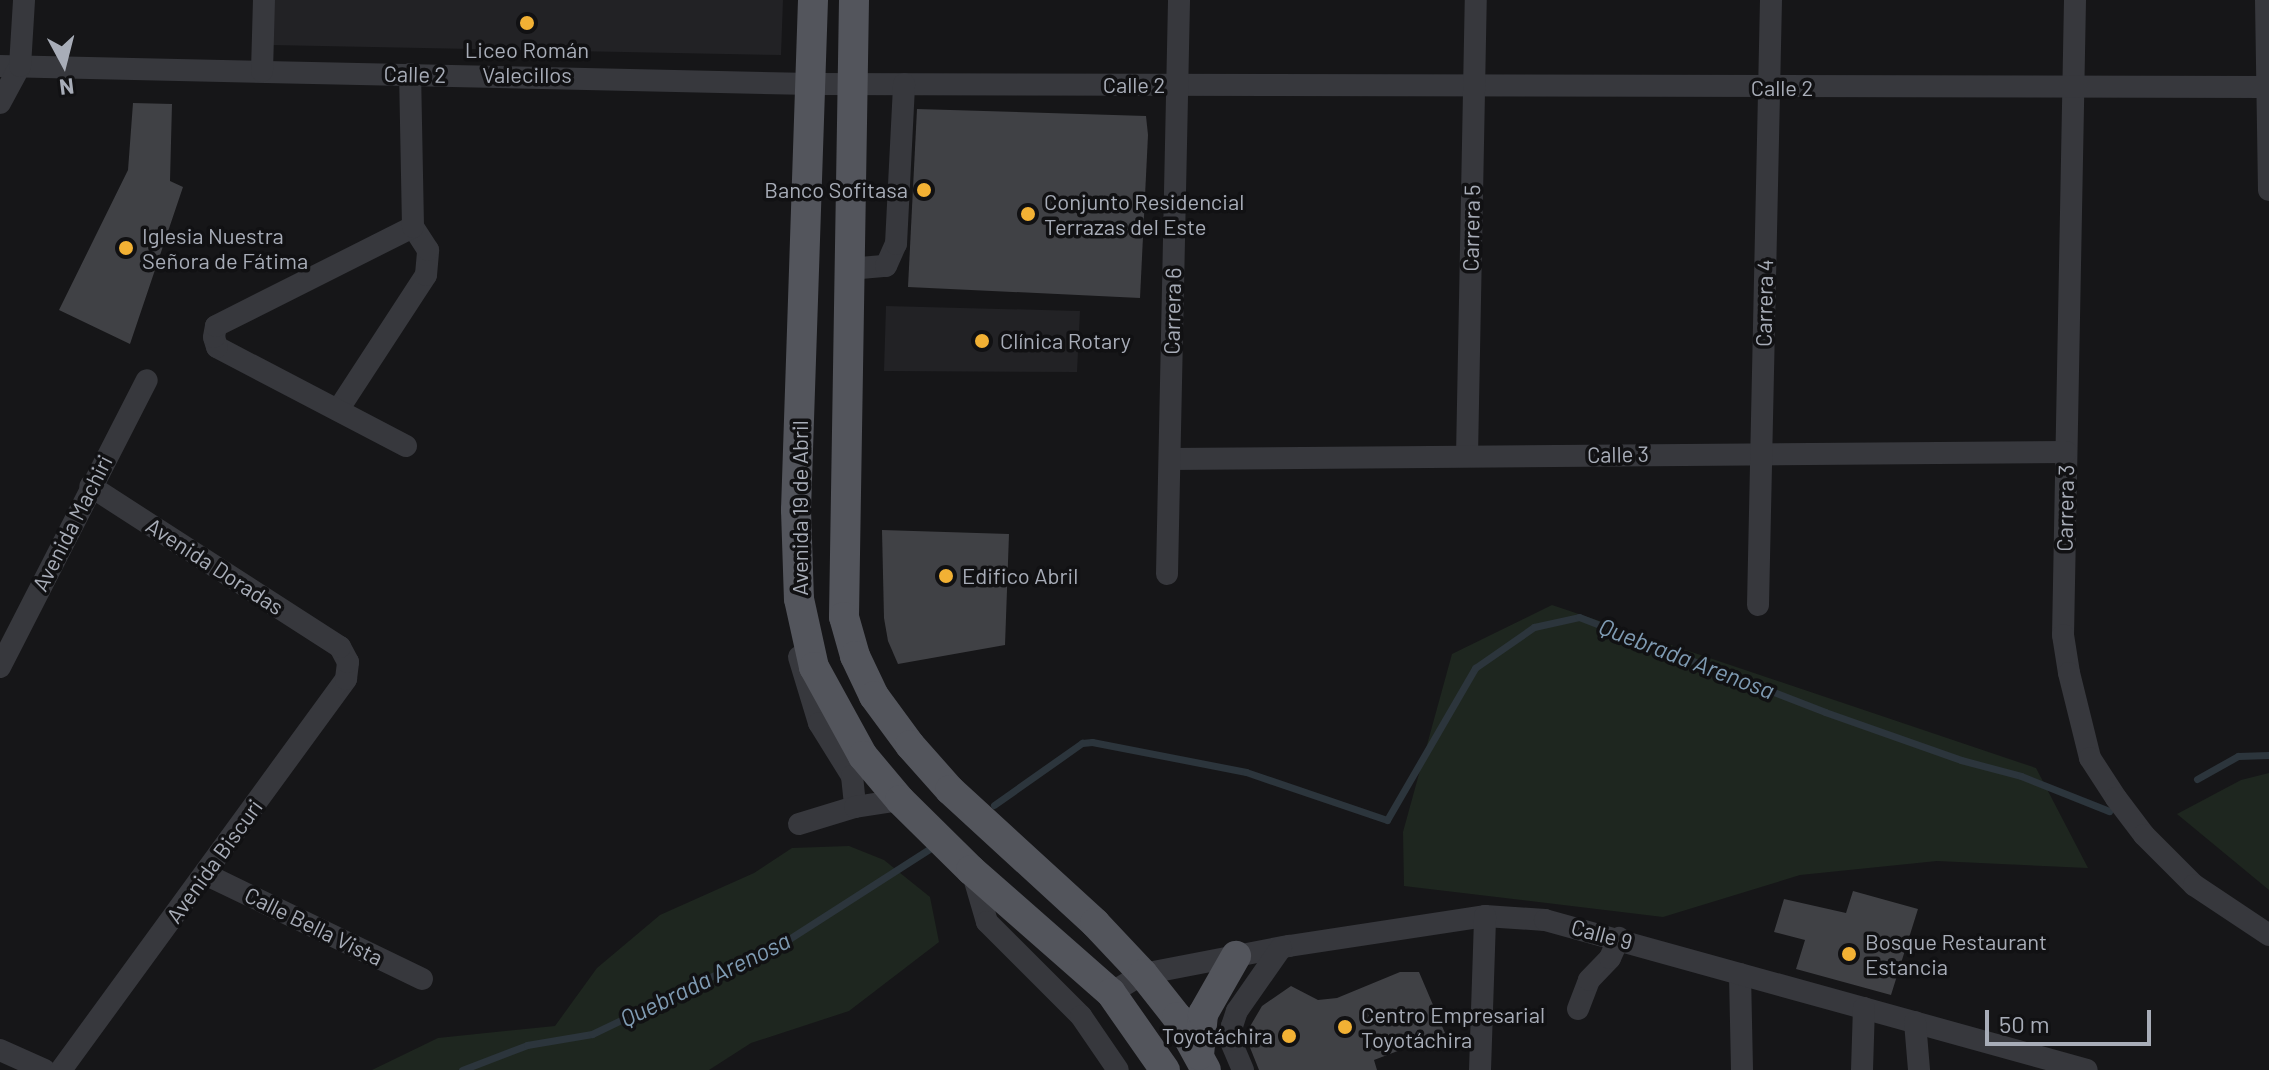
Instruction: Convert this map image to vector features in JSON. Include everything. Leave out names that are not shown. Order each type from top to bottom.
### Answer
[{"type":"main road","name":"Avenida 19 de Abril","points":[[813,0],[796,510],[799,599],[814,667],[863,756],[900,800],[971,870],[1111,993],[1165,1070]]},
{"type":"main road","name":"Avenida 19 de Abril","points":[[854,0],[844,617],[855,656],[874,696],[910,745],[960,799],[1095,923],[1143,974],[1177,1017],[1203,1062]]},
{"type":"main road","points":[[1203,1062],[1203,1014],[1236,956]]},
{"type":"street","points":[[0,103],[24,0]]},
{"type":"street","points":[[262,71],[264,0]]},
{"type":"street","name":"Carrera 6","points":[[1167,574],[1179,0]]},
{"type":"street","name":"Carrera 5","points":[[1467,456],[1476,0]]},
{"type":"street","name":"Carrera 4","points":[[1758,605],[1771,0]]},
{"type":"street","name":"Carrera 3","points":[[2075,0],[2063,635],[2080,724],[2090,758],[2144,835],[2184,875],[2269,935]]},
{"type":"street","points":[[2266,0],[2269,190]]},
{"type":"street","name":"Calle 2","points":[[10,66],[812,84],[2267,87]]},
{"type":"street","points":[[338,410],[426,275],[428,250],[413,227],[410,74]]},
{"type":"street","points":[[849,269],[886,266],[896,244],[904,84]]},
{"type":"street","points":[[406,446],[217,347],[216,326],[413,227]]},
{"type":"street","name":"Avenida Machiri","points":[[0,667],[90,486],[147,380]]},
{"type":"street","name":"Calle 3","points":[[1170,459],[2066,452]]},
{"type":"street","name":"Avenida Doradas","points":[[90,486],[340,647]]},
{"type":"street","points":[[809,641],[798,660],[819,723],[852,776],[855,807]]},
{"type":"street","name":"Avenida Biscuri","points":[[61,1070],[346,679],[348,662],[340,647]]},
{"type":"street","points":[[799,824],[855,807],[900,800]]},
{"type":"street","points":[[971,870],[987,922],[1081,1016],[1118,1070]]},
{"type":"street","name":"Calle Bella Vista","points":[[205,874],[422,979]]},
{"type":"street","points":[[1480,1070],[1485,916]]},
{"type":"street","name":"Calle 9","points":[[1111,993],[1143,974],[1281,948],[1485,916],[1545,920],[1915,1022],[2026,1061],[2087,1070]]},
{"type":"street","points":[[1578,1009],[1589,980],[1610,958],[1619,938]]},
{"type":"street","points":[[1243,1070],[1230,1040],[1232,1026],[1237,1011],[1281,948]]},
{"type":"street","points":[[1740,974],[1742,1070]]},
{"type":"street","points":[[1862,1070],[1864,1008]]},
{"type":"street","points":[[1915,1022],[1919,1070]]},
{"type":"street","points":[[0,1050],[45,1070]]},
{"type":"shaded area","name":"Liceo Román Valecillos","points":[[273,0],[783,0],[781,55],[271,45]]},
{"type":"shaded area","name":"Clínica Rotary","points":[[886,306],[1080,311],[1077,372],[884,371]]},
{"type":"shaded area","points":[[1552,605],[2036,768],[2088,868],[1937,861],[1800,875],[1663,917],[1404,886],[1403,832],[1452,654]]},
{"type":"shaded area","points":[[2269,773],[2269,890],[2177,814],[2241,780]]},
{"type":"shaded area","points":[[849,846],[884,860],[930,897],[939,942],[849,1011],[751,1043],[709,1070],[372,1070],[438,1038],[555,1026],[597,968],[660,915],[754,873],[792,848]]},
{"type":"building","name":"Iglesia Nuestra Señora de Fátima","points":[[133,103],[172,104],[170,181],[183,187],[130,344],[59,310],[128,170]]},
{"type":"building","name":"Conjunto Residencial Terrazas del Este","points":[[917,109],[1146,116],[1148,135],[1140,298],[908,287]]},
{"type":"building","name":"Edifico Abril","points":[[882,530],[1009,534],[1005,645],[898,664],[888,641],[884,618]]},
{"type":"building","points":[[1853,891],[1918,909],[1891,995],[1796,969],[1805,940],[1774,932],[1784,899],[1846,913]]},
{"type":"building","name":"Centro Empresarial Toyotáchira","points":[[1400,972],[1419,972],[1445,1033],[1374,1060],[1377,1070],[1259,1070],[1245,1035],[1262,1006],[1291,986],[1318,1000],[1337,998]]},
{"type":"waterway","name":"Quebrada Arenosa","points":[[994,805],[1082,743],[1092,742],[1246,772],[1387,820],[1475,668],[1534,627],[1579,617],[1825,712],[1961,760],[2021,776],[2109,811]]},
{"type":"waterway","name":"Quebrada Arenosa","points":[[2197,779],[2238,756],[2269,755]]},
{"type":"waterway","name":"Quebrada Arenosa","points":[[462,1070],[527,1045],[592,1034],[789,939],[931,848]]},
{"type":"place","name":"Liceo Román Valecillos","points":[[527,23]]},
{"type":"place","name":"Banco Sofitasa","points":[[924,190]]},
{"type":"place","name":"Conjunto Residencial Terrazas del Este","points":[[1028,214]]},
{"type":"place","name":"Iglesia Nuestra Señora de Fátima","points":[[126,248]]},
{"type":"place","name":"Clínica Rotary","points":[[982,341]]},
{"type":"place","name":"Edifico Abril","points":[[946,576]]},
{"type":"place","name":"Bosque Restaurant Estancia","points":[[1849,954]]},
{"type":"place","name":"Centro Empresarial Toyotáchira","points":[[1345,1027]]},
{"type":"place","name":"Toyotáchira","points":[[1289,1036]]}]
